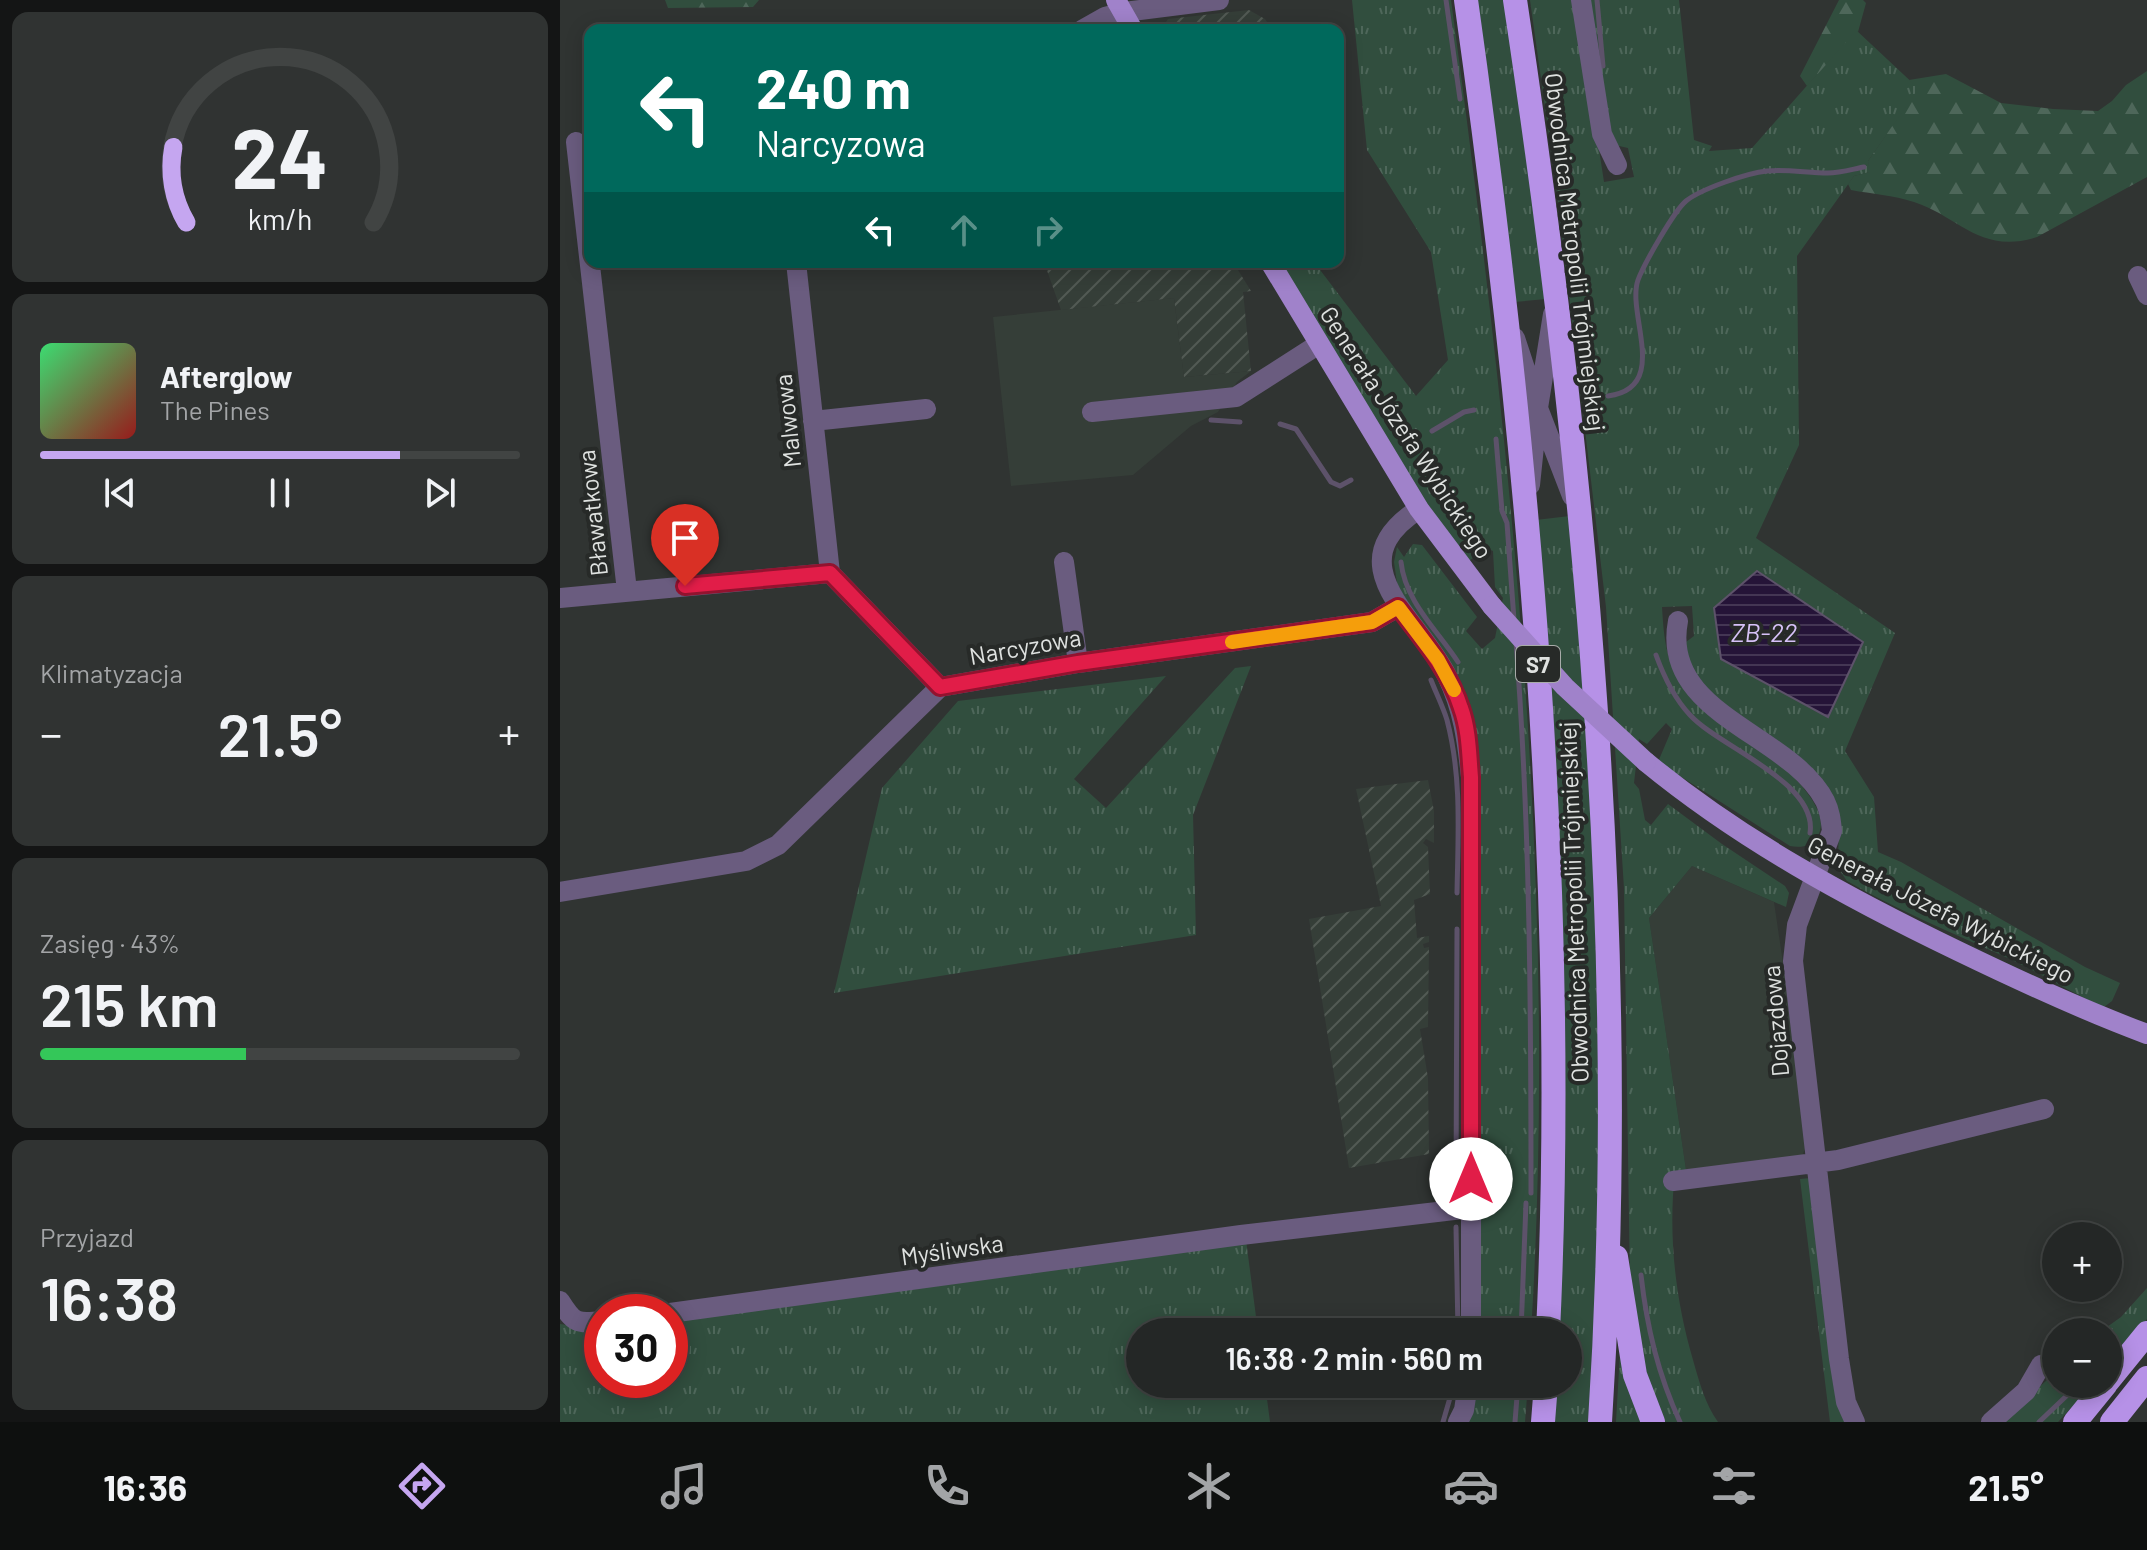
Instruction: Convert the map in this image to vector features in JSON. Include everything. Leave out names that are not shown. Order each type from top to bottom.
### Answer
[{"type":"highway","name":"Obwodnica Metropolii Trójmiejskiej","points":[[1466,0],[1504,303],[1536,632],[1548,827],[1553,1129],[1548,1318]]},
{"type":"highway","name":"Obwodnica Metropolii Trójmiejskiej","points":[[1515,0],[1556,298],[1580,515],[1604,855],[1608,1215],[1600,1422]]},
{"type":"highway","points":[[1608,1215],[1635,1375],[1653,1422]]},
{"type":"highway","points":[[2122,1364],[2147,1333]]},
{"type":"highway","points":[[2112,1422],[2147,1378]]},
{"type":"highway","points":[[1543,1422],[1545,1398]]},
{"type":"highway","points":[[2075,1422],[2095,1398]]},
{"type":"main road","name":"Generała Józefa Wybickiego","points":[[1274,268],[1419,509],[1492,606],[1565,687],[1646,762],[1689,796],[1815,878],[2010,976],[2147,1034]]},
{"type":"street","points":[[1093,24],[1105,17],[1219,0]]},
{"type":"street","points":[[1581,0],[1602,134],[1617,165]]},
{"type":"street","name":"Bławatkowa","points":[[575,143],[584,221]]},
{"type":"street","name":"Bławatkowa","points":[[590,268],[627,591]]},
{"type":"street","name":"Malwowa","points":[[797,268],[830,573]]},
{"type":"street","points":[[1526,521],[1538,408],[1556,298]]},
{"type":"street","points":[[1504,303],[1538,408],[1580,515]]},
{"type":"street","points":[[1092,412],[1236,397],[1319,344]]},
{"type":"street","points":[[813,421],[926,409]]},
{"type":"street","points":[[1419,509],[1400,521],[1386,540],[1381,564],[1386,586],[1398,607],[1446,674],[1461,707],[1467,730],[1471,792],[1471,1318]]},
{"type":"street","points":[[1064,562],[1078,663]]},
{"type":"street","points":[[560,598],[830,573],[940,687],[778,845],[746,861],[560,892]]},
{"type":"street","name":"Narcyzowa","points":[[940,687],[1078,663],[1372,622],[1398,607]]},
{"type":"street","name":"Dojazdowa","points":[[1678,621],[1676,654],[1680,667],[1692,684],[1726,716],[1791,764],[1816,788],[1825,802],[1832,831],[1797,925],[1793,961],[1839,1359],[1846,1402],[1855,1422]]},
{"type":"street","points":[[1673,1181],[1838,1160],[2044,1109]]},
{"type":"street","name":"Myśliwska","points":[[688,1311],[1241,1235],[1471,1208]]},
{"type":"street","points":[[560,1301],[575,1321],[584,1324]]},
{"type":"street","points":[[1991,1422],[2026,1391],[2041,1365]]},
{"type":"street","points":[[1458,1422],[1466,1398]]},
{"type":"shaded area","points":[[1249,10],[1268,24],[1165,24],[1168,19]]},
{"type":"shaded area","points":[[1046,268],[1237,268],[1251,291],[1243,292],[1251,371],[1184,377],[1174,298],[1061,310]]},
{"type":"shaded area","points":[[1174,298],[1184,377],[1251,371],[1237,382],[1218,412],[1191,426],[1133,475],[1011,486],[993,317]]},
{"type":"shaded area","points":[[1428,780],[1434,811],[1434,843],[1426,839],[1423,843],[1428,847],[1430,894],[1414,900],[1417,938],[1429,936],[1429,942],[1423,944],[1424,948],[1429,947],[1428,1027],[1420,1029],[1428,1078],[1429,1154],[1349,1168],[1309,919],[1381,906],[1356,789]]},
{"type":"shaded area","points":[[1692,866],[1774,902],[1809,1139],[1802,1156],[1686,1170],[1649,918]]},
{"type":"green space","points":[[665,0],[759,0],[753,7],[668,8]]},
{"type":"green space","points":[[1352,0],[1451,0],[1492,331],[1524,664],[1534,831],[1539,998],[1538,1165],[1532,1318],[1479,1318],[1476,749],[1397,583],[1394,562],[1397,547],[1404,557],[1413,544],[1422,545],[1477,617],[1466,631],[1482,649],[1495,638],[1503,598],[1495,587],[1493,551],[1486,548],[1469,561],[1415,487],[1284,268],[1319,268],[1416,396],[1448,360],[1431,252],[1367,150]]},
{"type":"green space","points":[[1476,0],[1506,0],[1546,299],[1514,302]]},
{"type":"green space","points":[[1530,0],[1576,0],[1604,182],[1634,177],[1628,148],[1611,141],[1587,0],[1679,0],[1694,140],[1712,146],[1709,151],[1752,148],[1856,30],[1919,89],[1868,161],[1870,172],[1854,176],[1797,256],[1799,445],[1756,538],[1895,633],[1845,751],[1874,797],[1878,852],[1901,862],[2085,967],[2120,983],[2112,1001],[2104,1007],[1847,881],[1838,868],[1839,817],[1707,690],[1686,658],[1686,642],[1694,636],[1692,606],[1662,607],[1668,652],[1675,672],[1688,691],[1748,736],[1796,779],[1812,800],[1821,820],[1817,837],[1812,843],[1801,847],[1790,846],[1658,762],[1672,729],[1666,723],[1647,744],[1639,739],[1634,783],[1639,789],[1645,820],[1651,825],[1668,804],[1785,886],[1789,893],[1786,907],[1692,866],[1649,918],[1686,1170],[1675,1171],[1673,1195],[1673,1243],[1678,1290],[1698,1376],[1718,1422],[1661,1422],[1649,1388],[1630,1285],[1624,888],[1606,607],[1557,193]]},
{"type":"green space","points":[[1839,0],[1863,0],[1866,3],[1858,32],[1807,86],[1800,76]]},
{"type":"green space","points":[[2147,71],[2147,177],[2037,237],[2017,241],[1985,238],[1914,202],[1851,190],[1848,184],[1854,176],[1869,172],[1868,161],[1918,89],[1909,80],[1946,74],[2001,103],[2098,111],[2126,85]]},
{"type":"green space","points":[[1570,516],[1591,785],[1601,1144],[1592,1422],[1554,1422],[1555,1398],[1582,1398],[1582,1318],[1558,1318],[1536,520]]},
{"type":"green space","points":[[1251,666],[1193,815],[1196,935],[834,993],[882,788],[958,701],[1166,676],[1074,779],[1106,808],[1235,668]]},
{"type":"green space","points":[[1811,1178],[1847,1422],[1830,1422],[1800,1179]]},
{"type":"green space","points":[[1246,1240],[1256,1318],[1126,1318],[1126,1398],[1267,1398],[1270,1422],[560,1422],[560,1324],[584,1327],[584,1398],[688,1398],[688,1313]]},
{"type":"green space","points":[[2147,1288],[2147,1319],[2122,1350],[2121,1317]]},
{"type":"green space","points":[[1620,1353],[1644,1422],[1616,1422]]},
{"type":"green space","points":[[2042,1384],[2042,1398],[2080,1398],[2058,1422],[2000,1422]]},
{"type":"green space","points":[[1472,1398],[1527,1398],[1525,1422],[1466,1422]]},
{"type":"water","name":"ZB-22","points":[[1757,571],[1863,642],[1828,717],[1721,659],[1714,608]]},
{"type":"waterway","points":[[1446,0],[1460,99]]},
{"type":"waterway","points":[[1597,0],[1603,66]]},
{"type":"waterway","points":[[1608,396],[1627,390],[1638,379],[1642,365],[1636,294],[1638,280],[1660,238],[1686,201],[1713,187],[1758,172],[1833,173],[1864,167]]},
{"type":"waterway","points":[[1432,431],[1464,412],[1474,410]]},
{"type":"waterway","points":[[1211,420],[1240,422]]},
{"type":"waterway","points":[[1280,424],[1296,429],[1331,482],[1340,486],[1351,480]]},
{"type":"waterway","points":[[1496,439],[1502,511],[1507,523],[1514,620]]},
{"type":"waterway","points":[[1401,562],[1415,602],[1458,662]]},
{"type":"waterway","points":[[1516,642],[1527,849],[1531,1193]]},
{"type":"waterway","points":[[1656,655],[1670,687],[1690,715],[1764,767],[1799,798],[1808,815],[1810,833]]},
{"type":"waterway","points":[[1431,680],[1447,720],[1455,763],[1457,893]]},
{"type":"waterway","points":[[1456,1192],[1457,929]]},
{"type":"waterway","points":[[1522,1318],[1526,1203]]},
{"type":"waterway","points":[[1456,1227],[1458,1318]]},
{"type":"waterway","points":[[1641,1275],[1654,1350],[1680,1422]]},
{"type":"waterway","points":[[1443,1422],[1450,1398]]},
{"type":"waterway","points":[[1515,1422],[1517,1398]]},
{"type":"waterway","points":[[2039,1422],[2064,1398]]},
{"type":"slow traffic","points":[[1232,642],[1372,622],[1398,607],[1438,660],[1454,690]]},
{"type":"route","points":[[685,586],[830,573],[940,687],[1078,663],[1372,622],[1398,607],[1446,674],[1461,707],[1467,730],[1471,777],[1471,1179]]}]
